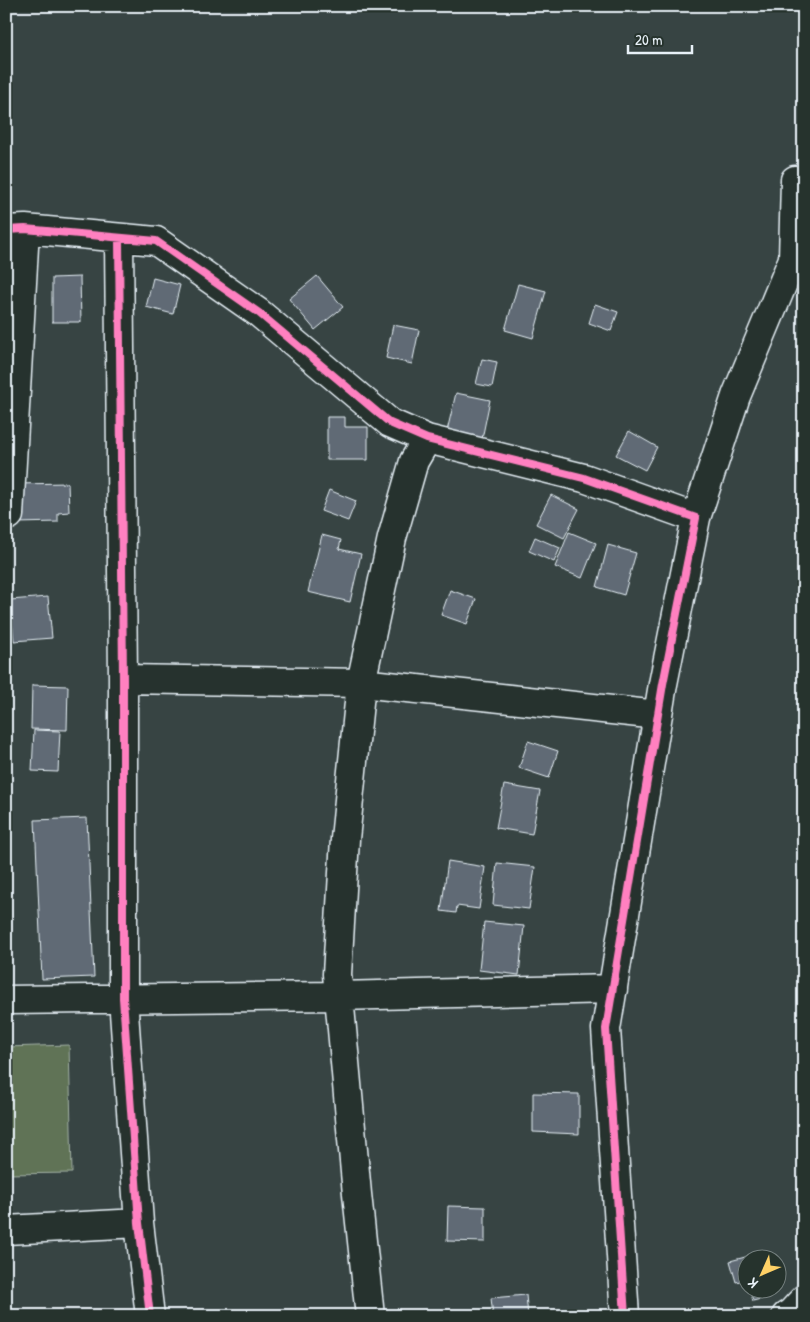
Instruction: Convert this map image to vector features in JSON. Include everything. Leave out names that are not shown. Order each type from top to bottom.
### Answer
[{"type":"street","points":[[625,1316],[606,1029],[663,684],[696,518],[736,396],[793,259],[794,180]]},
{"type":"street","points":[[9,515],[16,230],[156,241],[259,312],[390,423],[427,439],[584,478],[696,518]]},
{"type":"street","points":[[119,238],[123,679],[123,998],[138,1223],[150,1316]]},
{"type":"street","points":[[370,1316],[336,974],[345,839],[361,683],[392,538],[414,461],[427,439]]},
{"type":"street","points":[[123,679],[361,683],[658,715]]},
{"type":"street","points":[[6,1000],[338,996],[613,989]]},
{"type":"street","points":[[6,1230],[138,1223]]},
{"type":"street","points":[[786,1316],[804,1299]]},
{"type":"green space","points":[[69,1045],[72,1173],[6,1174],[6,1047]]},
{"type":"building","points":[[317,276],[343,307],[315,330],[289,299]]},
{"type":"building","points":[[80,277],[81,322],[52,322],[52,278]]},
{"type":"building","points":[[153,278],[180,285],[173,314],[146,307]]},
{"type":"building","points":[[518,284],[546,291],[533,338],[505,330]]},
{"type":"building","points":[[595,304],[618,312],[611,331],[589,323]]},
{"type":"building","points":[[393,325],[419,330],[412,364],[386,358]]},
{"type":"building","points":[[482,359],[497,362],[492,387],[476,384]]},
{"type":"building","points":[[456,393],[490,400],[482,439],[447,431]]},
{"type":"building","points":[[327,417],[345,417],[345,427],[368,427],[368,460],[327,460]]},
{"type":"building","points":[[629,431],[657,447],[645,470],[616,455]]},
{"type":"building","points":[[68,483],[69,512],[58,513],[58,522],[18,523],[17,484]]},
{"type":"building","points":[[329,490],[356,501],[348,521],[321,511]]},
{"type":"building","points":[[551,495],[579,509],[564,538],[536,524]]},
{"type":"building","points":[[569,532],[596,543],[582,578],[555,567]]},
{"type":"building","points":[[322,535],[341,540],[339,549],[361,554],[350,602],[308,592]]},
{"type":"building","points":[[535,537],[560,548],[554,562],[529,551]]},
{"type":"building","points":[[608,545],[636,553],[624,595],[597,587]]},
{"type":"building","points":[[450,590],[476,599],[467,624],[441,615]]},
{"type":"building","points":[[48,597],[52,638],[14,641],[10,600]]},
{"type":"building","points":[[32,685],[68,686],[67,730],[31,729]]},
{"type":"building","points":[[34,730],[60,731],[58,772],[32,771]]},
{"type":"building","points":[[528,741],[558,751],[549,778],[519,768]]},
{"type":"building","points":[[504,785],[540,791],[532,834],[496,828]]},
{"type":"building","points":[[87,818],[94,977],[42,979],[35,820]]},
{"type":"building","points":[[448,861],[485,867],[479,909],[457,906],[456,913],[441,911]]},
{"type":"building","points":[[497,863],[535,867],[529,909],[493,905]]},
{"type":"building","points":[[484,922],[524,926],[519,975],[479,970]]},
{"type":"building","points":[[533,1093],[579,1094],[579,1134],[533,1132]]},
{"type":"building","points":[[448,1206],[485,1207],[485,1242],[447,1241]]},
{"type":"building","points":[[738,1259],[738,1282],[736,1282],[730,1261]]},
{"type":"building","points":[[526,1295],[528,1316],[493,1316],[491,1298]]},
{"type":"cycle path","points":[[6,230],[25,229],[156,241],[259,313],[390,423],[427,439],[584,478],[696,518],[663,684],[606,1029],[625,1316]]},
{"type":"cycle path","points":[[119,238],[123,679],[123,998],[139,1223],[150,1316]]}]
